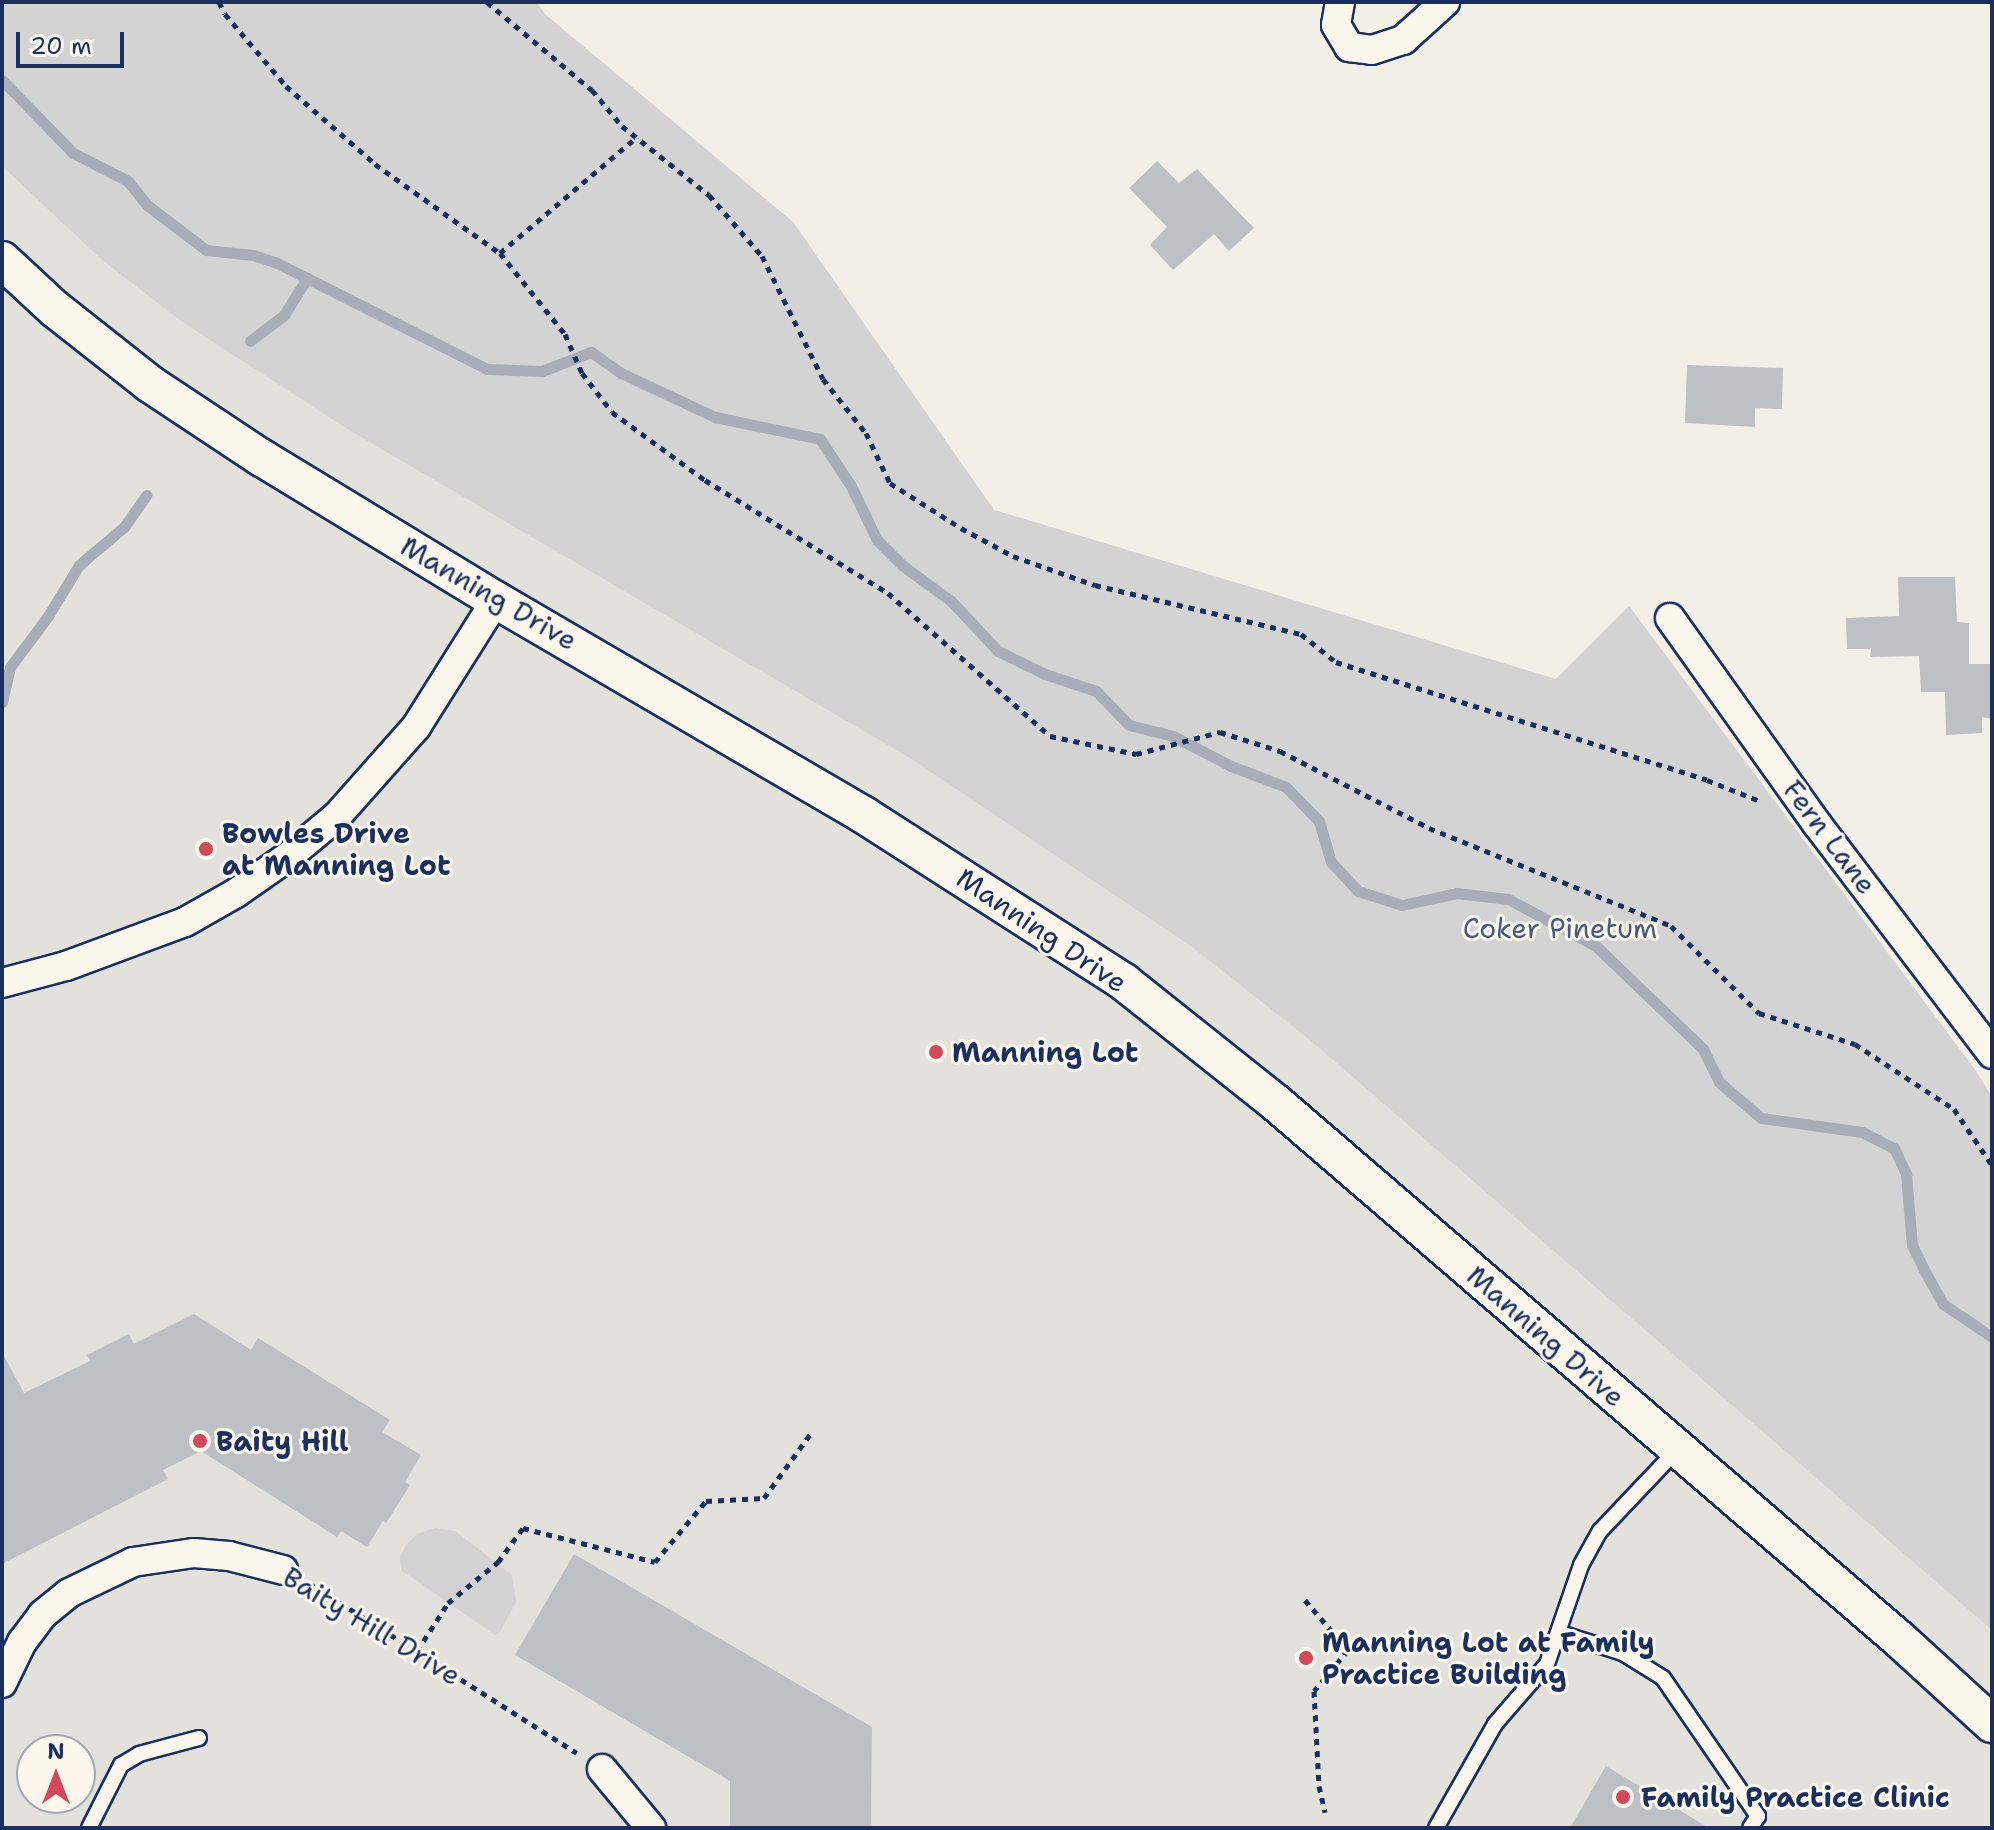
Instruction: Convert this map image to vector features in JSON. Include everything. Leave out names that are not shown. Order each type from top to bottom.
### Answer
[{"type":"street","points":[[1340,2],[1336,25],[1349,47],[1372,50],[1403,40],[1445,2]]},
{"type":"street","name":"Manning Drive","points":[[2,260],[55,309],[150,384],[262,458],[496,600],[851,807],[1124,982],[1276,1103],[1899,1639],[1992,1724]]},
{"type":"street","points":[[2,983],[66,966],[185,922],[236,893],[289,856],[346,808],[416,727],[496,600]]},
{"type":"street","name":"Fern Lane","points":[[1670,618],[1817,824],[1992,1054]]},
{"type":"street","name":"Baity Hill Drive","points":[[2,1683],[22,1642],[42,1615],[69,1593],[133,1562],[194,1553],[229,1556],[283,1570]]},
{"type":"street","points":[[602,1769],[651,1828]]},
{"type":"lane","points":[[1436,1828],[1495,1724],[1547,1664],[1581,1565],[1600,1531],[1678,1450]]},
{"type":"lane","points":[[1560,1633],[1623,1653],[1663,1678],[1758,1816],[1750,1828]]},
{"type":"lane","points":[[89,1828],[121,1765],[139,1754],[199,1738]]},
{"type":"path","points":[[219,2],[225,14],[286,86],[375,164],[500,253],[565,334],[582,373],[612,412],[705,480],[888,593],[1050,736],[1136,754],[1220,732],[1280,751],[1429,828],[1671,926],[1759,1013],[1855,1044],[1954,1109],[1992,1165]]},
{"type":"path","points":[[487,2],[592,90],[622,126],[709,195],[762,256],[823,379],[866,433],[890,483],[961,528],[1013,556],[1095,585],[1301,634],[1336,662],[1707,780],[1762,802]]},
{"type":"path","points":[[500,253],[637,137]]},
{"type":"path","points":[[417,1651],[448,1603],[498,1562],[523,1528],[655,1562],[706,1501],[764,1498],[811,1433]]},
{"type":"path","name":"Baity Hill Drive","points":[[283,1570],[602,1769]]},
{"type":"path","points":[[1305,1600],[1348,1650],[1314,1691],[1319,1786],[1325,1812]]},
{"type":"shaded area","points":[[2,2],[536,2],[546,15],[793,222],[994,510],[1556,679],[1629,606],[1976,1071],[1992,1097],[1992,1828],[2,1828]]},
{"type":"green space","name":"Coker Pinetum","points":[[2,2],[536,2],[546,15],[793,222],[994,510],[1556,679],[1629,606],[1976,1071],[1992,1097],[1992,1630],[1310,1040],[1191,946],[910,758],[349,430],[181,321],[101,259],[2,166]]},
{"type":"green space","points":[[435,1528],[455,1531],[512,1575],[516,1602],[500,1632],[495,1635],[401,1570],[400,1557],[406,1545],[417,1534]]},
{"type":"building","points":[[1157,161],[1179,183],[1197,169],[1254,228],[1229,251],[1214,234],[1173,270],[1150,245],[1167,227],[1129,188]]},
{"type":"building","points":[[1687,365],[1783,368],[1782,409],[1755,408],[1755,427],[1685,423]]},
{"type":"building","points":[[1898,577],[1955,577],[1957,622],[1969,623],[1969,664],[1991,664],[1992,719],[1982,717],[1982,733],[1946,735],[1945,692],[1921,692],[1919,656],[1870,657],[1871,649],[1847,649],[1846,618],[1899,616]]},
{"type":"building","name":"Baity Hill","points":[[194,1314],[251,1350],[258,1338],[390,1420],[382,1432],[421,1455],[405,1482],[410,1485],[386,1523],[383,1521],[367,1547],[341,1531],[337,1537],[201,1451],[163,1470],[168,1479],[2,1564],[2,1352],[24,1393],[90,1361],[87,1355],[129,1334],[134,1344]]},
{"type":"building","points":[[574,1554],[872,1727],[871,1828],[730,1828],[730,1781],[515,1655]]},
{"type":"building","name":"Family Practice Clinic","points":[[1606,1766],[1709,1828],[1570,1828]]},
{"type":"waterway","points":[[2,80],[73,153],[128,181],[147,205],[206,250],[253,255],[277,263],[487,369],[542,371],[591,352],[621,373],[715,417],[820,439],[851,486],[877,540],[902,565],[951,601],[998,651],[1045,674],[1096,691],[1129,725],[1173,736],[1231,766],[1286,787],[1319,821],[1331,862],[1358,891],[1402,905],[1457,893],[1508,899],[1596,946],[1703,1049],[1719,1082],[1761,1118],[1862,1132],[1894,1148],[1906,1174],[1912,1245],[1923,1268],[1943,1304],[1992,1337]]},
{"type":"waterway","points":[[250,341],[284,315],[307,278]]},
{"type":"waterway","points":[[2,702],[10,667],[48,616],[79,565],[124,527],[146,495]]},
{"type":"place","name":"Bowles Drive at Manning Lot","points":[[206,849]]},
{"type":"place","name":"Manning Lot","points":[[936,1052]]},
{"type":"place","name":"Baity Hill","points":[[200,1441]]},
{"type":"place","name":"Manning Lot at Family Practice Building","points":[[1306,1658]]},
{"type":"place","name":"Family Practice Clinic","points":[[1623,1797]]}]
